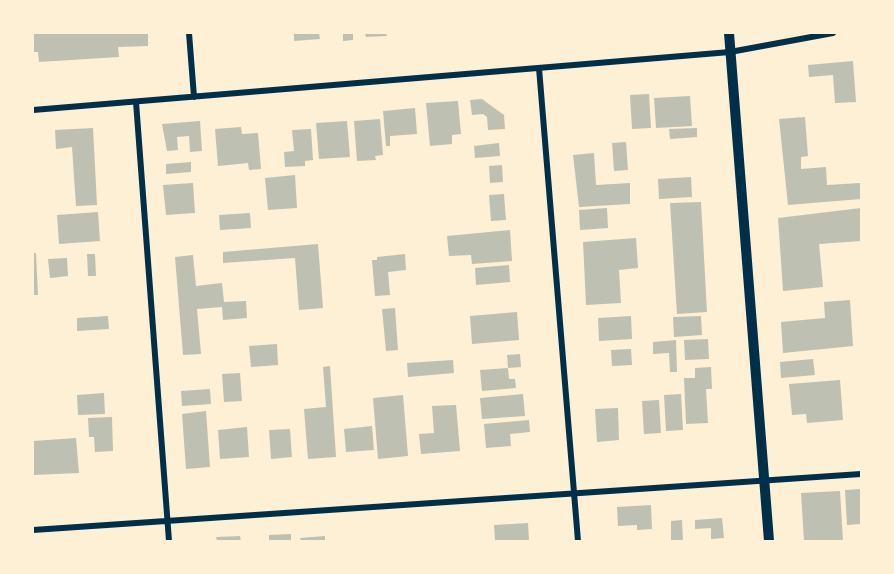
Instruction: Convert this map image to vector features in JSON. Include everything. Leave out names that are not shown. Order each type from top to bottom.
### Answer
[{"type":"street","points":[[189,33],[194,97]]},
{"type":"street","points":[[729,33],[769,541]]},
{"type":"street","points":[[33,110],[730,52],[833,33]]},
{"type":"street","points":[[539,68],[578,541]]},
{"type":"street","points":[[136,102],[169,541]]},
{"type":"street","points":[[33,530],[861,474]]},
{"type":"building","points":[[33,33],[148,33],[148,46],[118,47],[119,57],[39,62],[38,52],[33,52]]},
{"type":"building","points":[[294,33],[319,33],[320,39],[294,41]]},
{"type":"building","points":[[343,33],[353,33],[353,40],[343,41]]},
{"type":"building","points":[[365,33],[386,33],[387,36],[366,37]]},
{"type":"building","points":[[853,61],[856,102],[835,103],[833,75],[809,77],[808,65]]},
{"type":"building","points":[[649,94],[651,128],[632,129],[630,95]]},
{"type":"building","points":[[690,96],[692,126],[656,128],[654,98]]},
{"type":"building","points":[[482,99],[504,115],[505,129],[488,130],[487,117],[483,114],[472,115],[470,100]]},
{"type":"building","points":[[458,101],[461,134],[452,135],[452,144],[430,146],[426,103]]},
{"type":"building","points":[[415,108],[417,134],[390,136],[390,146],[386,146],[383,111]]},
{"type":"building","points":[[805,117],[808,156],[801,157],[801,169],[826,167],[827,185],[860,183],[861,199],[788,205],[779,119]]},
{"type":"building","points":[[380,119],[383,155],[375,156],[376,160],[357,161],[354,121]]},
{"type":"building","points":[[200,121],[202,151],[190,152],[189,136],[177,137],[178,150],[167,151],[162,124]]},
{"type":"building","points":[[347,121],[350,157],[319,159],[316,123]]},
{"type":"building","points":[[241,127],[242,134],[258,133],[261,169],[249,170],[248,163],[218,166],[215,129]]},
{"type":"building","points":[[93,128],[97,205],[76,206],[72,147],[56,149],[55,130]]},
{"type":"building","points":[[697,128],[697,137],[670,139],[669,129]]},
{"type":"building","points":[[311,129],[313,160],[305,161],[305,166],[285,167],[284,152],[294,151],[292,130]]},
{"type":"building","points":[[626,142],[628,170],[614,171],[612,143]]},
{"type":"building","points":[[499,143],[500,156],[475,158],[474,146]]},
{"type":"building","points":[[594,153],[596,185],[630,183],[630,204],[579,207],[573,155]]},
{"type":"building","points":[[191,162],[191,172],[166,174],[166,164]]},
{"type":"building","points":[[502,165],[503,182],[490,183],[489,166]]},
{"type":"building","points":[[295,175],[297,208],[268,210],[265,178]]},
{"type":"building","points":[[691,177],[692,197],[659,199],[658,179]]},
{"type":"building","points":[[193,183],[195,213],[166,215],[163,185]]},
{"type":"building","points":[[504,194],[506,220],[491,221],[489,195]]},
{"type":"building","points":[[701,202],[707,312],[677,314],[670,203]]},
{"type":"building","points":[[607,208],[608,228],[580,230],[579,210]]},
{"type":"building","points":[[861,208],[861,241],[819,244],[823,287],[783,291],[778,218]]},
{"type":"building","points":[[98,212],[100,241],[59,244],[57,215]]},
{"type":"building","points":[[250,213],[251,228],[220,230],[219,215]]},
{"type":"building","points":[[510,230],[512,261],[472,264],[471,255],[449,256],[447,236]]},
{"type":"building","points":[[636,238],[638,268],[619,270],[621,303],[586,305],[583,242]]},
{"type":"building","points":[[318,244],[323,308],[299,310],[295,258],[223,263],[223,252]]},
{"type":"building","points":[[33,253],[36,253],[38,295],[33,295]]},
{"type":"building","points":[[87,254],[95,254],[96,276],[88,276]]},
{"type":"building","points":[[405,254],[406,270],[388,272],[390,295],[375,296],[372,260],[377,260],[377,257]]},
{"type":"building","points":[[193,255],[196,286],[222,283],[224,302],[246,301],[247,318],[223,320],[222,307],[197,309],[201,354],[183,355],[175,257]]},
{"type":"building","points":[[67,258],[68,276],[50,278],[48,259]]},
{"type":"building","points":[[509,265],[510,282],[476,285],[475,268]]},
{"type":"building","points":[[850,300],[853,346],[783,353],[781,322],[825,318],[824,302]]},
{"type":"building","points":[[395,308],[398,350],[386,351],[382,309]]},
{"type":"building","points":[[517,312],[519,340],[472,344],[470,316]]},
{"type":"building","points":[[108,316],[109,329],[77,331],[77,318]]},
{"type":"building","points":[[631,316],[632,339],[599,341],[598,318]]},
{"type":"building","points":[[701,316],[702,335],[674,337],[673,317]]},
{"type":"building","points":[[708,339],[709,359],[685,360],[684,340]]},
{"type":"building","points":[[676,340],[677,372],[670,372],[669,353],[653,354],[653,342]]},
{"type":"building","points":[[277,344],[278,365],[251,367],[249,346]]},
{"type":"building","points":[[631,349],[632,365],[612,366],[611,350]]},
{"type":"building","points":[[520,354],[521,367],[508,368],[507,355]]},
{"type":"building","points":[[813,359],[815,375],[781,378],[780,362]]},
{"type":"building","points":[[453,360],[454,373],[408,377],[407,363]]},
{"type":"building","points":[[330,366],[336,457],[308,459],[304,409],[326,407],[323,367]]},
{"type":"building","points":[[711,367],[712,389],[706,389],[708,423],[686,424],[684,378],[695,378],[695,368]]},
{"type":"building","points":[[508,368],[509,379],[515,379],[516,388],[482,391],[480,370]]},
{"type":"building","points":[[240,373],[242,401],[224,402],[222,374]]},
{"type":"building","points":[[840,380],[843,420],[807,423],[806,414],[792,415],[789,384]]},
{"type":"building","points":[[210,389],[211,404],[182,406],[181,391]]},
{"type":"building","points":[[104,393],[105,414],[78,415],[77,395]]},
{"type":"building","points":[[523,394],[525,416],[482,419],[480,398]]},
{"type":"building","points":[[681,394],[683,430],[666,431],[664,395]]},
{"type":"building","points":[[403,395],[408,456],[378,459],[373,398]]},
{"type":"building","points":[[659,400],[661,433],[644,434],[642,401]]},
{"type":"building","points":[[456,405],[460,451],[421,454],[419,434],[434,433],[432,406]]},
{"type":"building","points":[[618,408],[619,440],[597,442],[595,409]]},
{"type":"building","points":[[206,411],[210,467],[186,469],[182,414]]},
{"type":"building","points":[[112,417],[113,451],[95,452],[94,437],[89,437],[88,418]]},
{"type":"building","points":[[529,420],[530,432],[510,434],[511,446],[486,448],[484,424]]},
{"type":"building","points":[[372,426],[374,450],[346,452],[344,429]]},
{"type":"building","points":[[247,427],[249,457],[220,459],[218,430]]},
{"type":"building","points":[[290,429],[292,457],[271,459],[269,430]]},
{"type":"building","points":[[76,438],[79,473],[33,475],[33,441]]},
{"type":"building","points":[[861,489],[861,524],[847,525],[845,490]]},
{"type":"building","points":[[840,491],[843,541],[804,541],[801,493]]},
{"type":"building","points":[[651,505],[652,529],[637,530],[637,525],[618,526],[617,507]]},
{"type":"building","points":[[722,518],[724,538],[711,539],[711,528],[695,529],[695,520]]},
{"type":"building","points":[[682,520],[683,541],[671,541],[671,521]]},
{"type":"building","points":[[528,523],[529,541],[495,541],[494,525]]},
{"type":"building","points":[[291,534],[291,541],[269,541],[269,535]]},
{"type":"building","points":[[240,536],[241,541],[217,541],[216,537]]},
{"type":"building","points":[[325,536],[325,541],[301,541],[300,538]]}]
